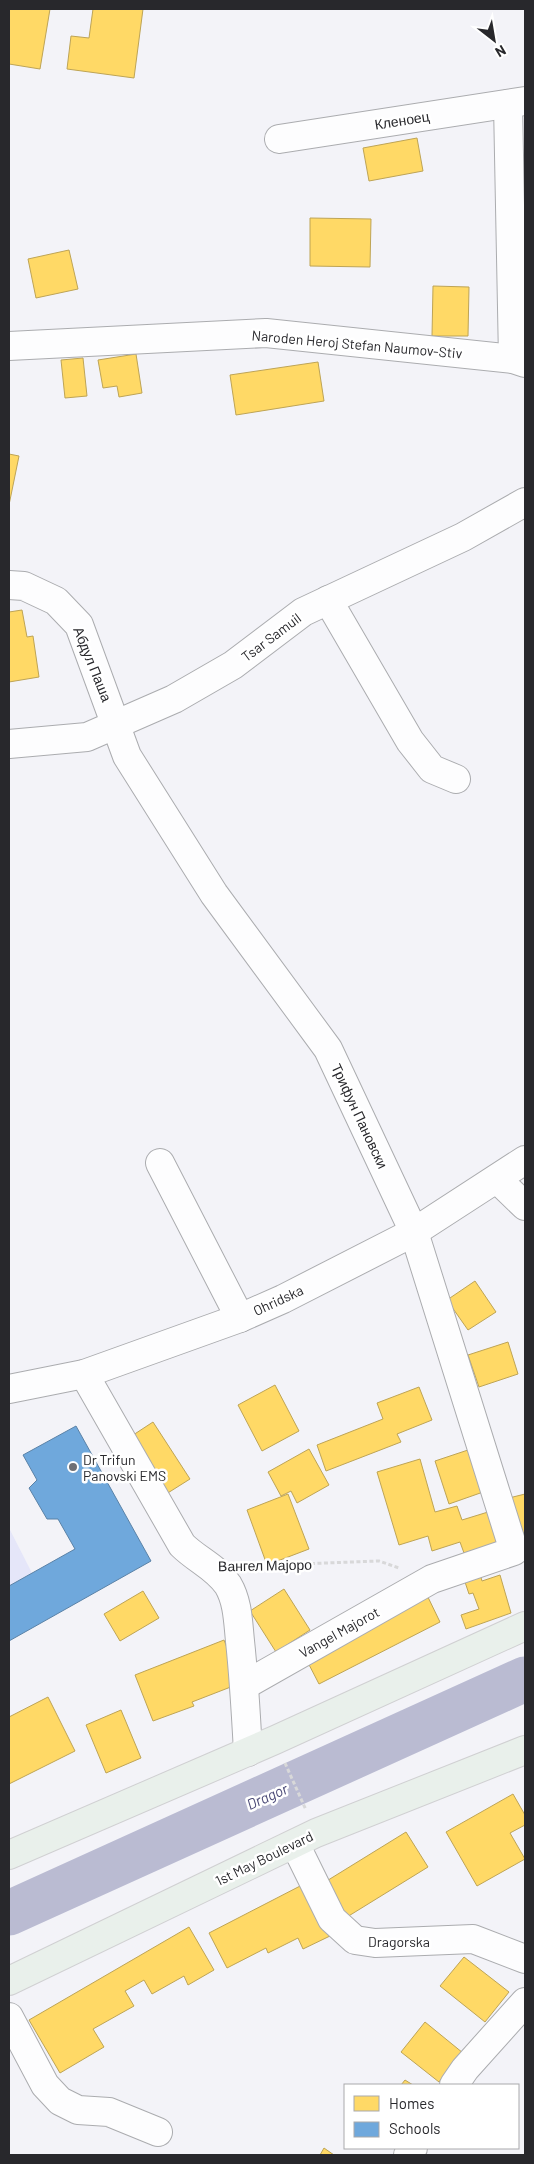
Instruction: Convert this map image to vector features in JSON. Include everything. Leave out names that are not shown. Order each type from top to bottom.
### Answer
[{"type":"main road","points":[[9,1855],[248,1752],[525,1626]]},
{"type":"main road","name":"1st May Boulevard","points":[[9,1981],[316,1833],[525,1750]]},
{"type":"street","name":"Кленоец","points":[[279,139],[517,102]]},
{"type":"street","points":[[517,102],[519,361]]},
{"type":"street","name":"Naroden Heroj Stefan Naumov-Stiv","points":[[9,346],[266,333],[519,361]]},
{"type":"street","name":"Tsar Samuil","points":[[9,744],[88,737],[174,699],[233,666],[303,612],[463,537],[525,502]]},
{"type":"street","name":"Абдул Паша","points":[[9,585],[24,586],[56,601],[79,625],[117,725]]},
{"type":"street","points":[[328,600],[410,741],[432,769],[456,779]]},
{"type":"street","name":"Трифун Пановски","points":[[117,725],[127,756],[214,894],[328,1048],[414,1232],[514,1551],[432,1579]]},
{"type":"street","name":"Ohridska","points":[[9,1389],[84,1374],[240,1318],[283,1299],[414,1232],[525,1160]]},
{"type":"street","points":[[160,1163],[240,1318]]},
{"type":"street","points":[[497,1179],[525,1206]]},
{"type":"street","name":"Вангел Мајоро","points":[[84,1374],[182,1545],[194,1556],[212,1567]]},
{"type":"street","points":[[212,1567],[227,1584],[236,1600],[245,1685],[248,1752]]},
{"type":"street","name":"Vangel Majorot","points":[[245,1685],[432,1579]]},
{"type":"street","name":"Dragorska","points":[[295,1844],[332,1919],[354,1940],[375,1943],[473,1939],[525,1959]]},
{"type":"street","points":[[455,2084],[525,2002]]},
{"type":"street","points":[[9,2017],[45,2085],[60,2101],[78,2110],[109,2112],[158,2132]]},
{"type":"path","name":"Вангел Мајоро","points":[[212,1567],[379,1562],[432,1579]]},
{"type":"path","points":[[285,1763],[304,1804]]},
{"type":"shaded area","points":[[9,1528],[32,1573],[9,1586]]},
{"type":"building: Homes","points":[[9,9],[50,9],[40,69],[9,64]]},
{"type":"building: Homes","points":[[93,9],[143,9],[134,78],[67,69],[71,36],[89,38]]},
{"type":"building: Homes","points":[[417,138],[423,171],[369,181],[363,148]]},
{"type":"building: Homes","points":[[310,218],[371,219],[370,267],[310,266]]},
{"type":"building: Homes","points":[[69,250],[78,289],[36,298],[28,259]]},
{"type":"building: Homes","points":[[433,286],[469,287],[468,336],[432,336]]},
{"type":"building: Homes","points":[[136,354],[142,393],[119,397],[117,386],[103,388],[98,360]]},
{"type":"building: Homes","points":[[83,358],[87,396],[65,398],[61,360]]},
{"type":"building: Homes","points":[[318,362],[324,401],[236,415],[230,375]]},
{"type":"building: Homes","points":[[9,454],[19,456],[9,505]]},
{"type":"building: Homes","points":[[22,610],[27,637],[33,636],[39,677],[9,682],[9,612]]},
{"type":"building: Homes","points":[[475,1281],[496,1312],[468,1330],[447,1300]]},
{"type":"building: Homes","points":[[508,1342],[518,1374],[479,1387],[468,1355]]},
{"type":"building: Homes","points":[[275,1385],[299,1431],[262,1451],[238,1405]]},
{"type":"building: Homes","points":[[419,1387],[432,1420],[397,1434],[401,1442],[326,1471],[317,1445],[383,1419],[377,1403]]},
{"type":"building: Homes","points":[[153,1422],[190,1479],[163,1496],[127,1439]]},
{"type":"building: Homes","points":[[309,1449],[329,1485],[297,1503],[291,1491],[281,1496],[268,1472]]},
{"type":"building: Homes","points":[[471,1449],[486,1491],[449,1504],[435,1461]]},
{"type":"building: Homes","points":[[420,1459],[435,1512],[457,1506],[462,1520],[488,1512],[497,1543],[464,1553],[460,1542],[432,1551],[428,1536],[399,1545],[377,1472]]},
{"type":"building: Homes","points":[[288,1494],[309,1549],[267,1565],[247,1510]]},
{"type":"building: Homes","points":[[525,1494],[525,1537],[517,1539],[509,1498]]},
{"type":"building: Homes","points":[[480,1574],[482,1581],[500,1575],[511,1613],[466,1629],[461,1615],[479,1609],[473,1593],[469,1594],[464,1579]]},
{"type":"building: Homes","points":[[284,1589],[310,1630],[276,1652],[250,1611]]},
{"type":"building: Homes","points":[[143,1591],[159,1618],[120,1641],[104,1614]]},
{"type":"building: Homes","points":[[425,1591],[440,1622],[319,1684],[303,1653]]},
{"type":"building: Homes","points":[[224,1640],[241,1683],[192,1702],[194,1706],[153,1721],[135,1675]]},
{"type":"building: Homes","points":[[48,1697],[75,1751],[9,1784],[9,1717]]},
{"type":"building: Homes","points":[[121,1710],[141,1758],[106,1773],[86,1725]]},
{"type":"building: Homes","points":[[513,1794],[525,1815],[525,1825],[510,1833],[525,1859],[477,1886],[446,1832]]},
{"type":"building: Homes","points":[[406,1832],[428,1867],[347,1917],[325,1882]]},
{"type":"building: Homes","points":[[304,1884],[330,1936],[303,1949],[298,1938],[268,1953],[266,1948],[227,1968],[209,1933]]},
{"type":"building: Homes","points":[[189,1927],[214,1970],[188,1985],[184,1976],[152,1994],[144,1980],[125,1991],[134,2006],[93,2029],[104,2047],[60,2073],[29,2020]]},
{"type":"building: Homes","points":[[464,1957],[509,1992],[485,2022],[440,1986]]},
{"type":"building: Homes","points":[[425,2022],[463,2053],[439,2082],[401,2052]]},
{"type":"building: Homes","points":[[405,2080],[411,2084],[402,2084]]},
{"type":"building: Homes","points":[[324,2148],[334,2155],[320,2155]]},
{"type":"building: Schools","points":[[76,1426],[151,1561],[9,1641],[9,1586],[75,1549],[58,1519],[47,1519],[29,1488],[37,1480],[23,1455]]},
{"type":"waterway","name":"Dragor","points":[[9,1913],[525,1679]]},
{"type":"place","name":"Dr Trifun Panovski EMS","points":[[73,1467]]}]
